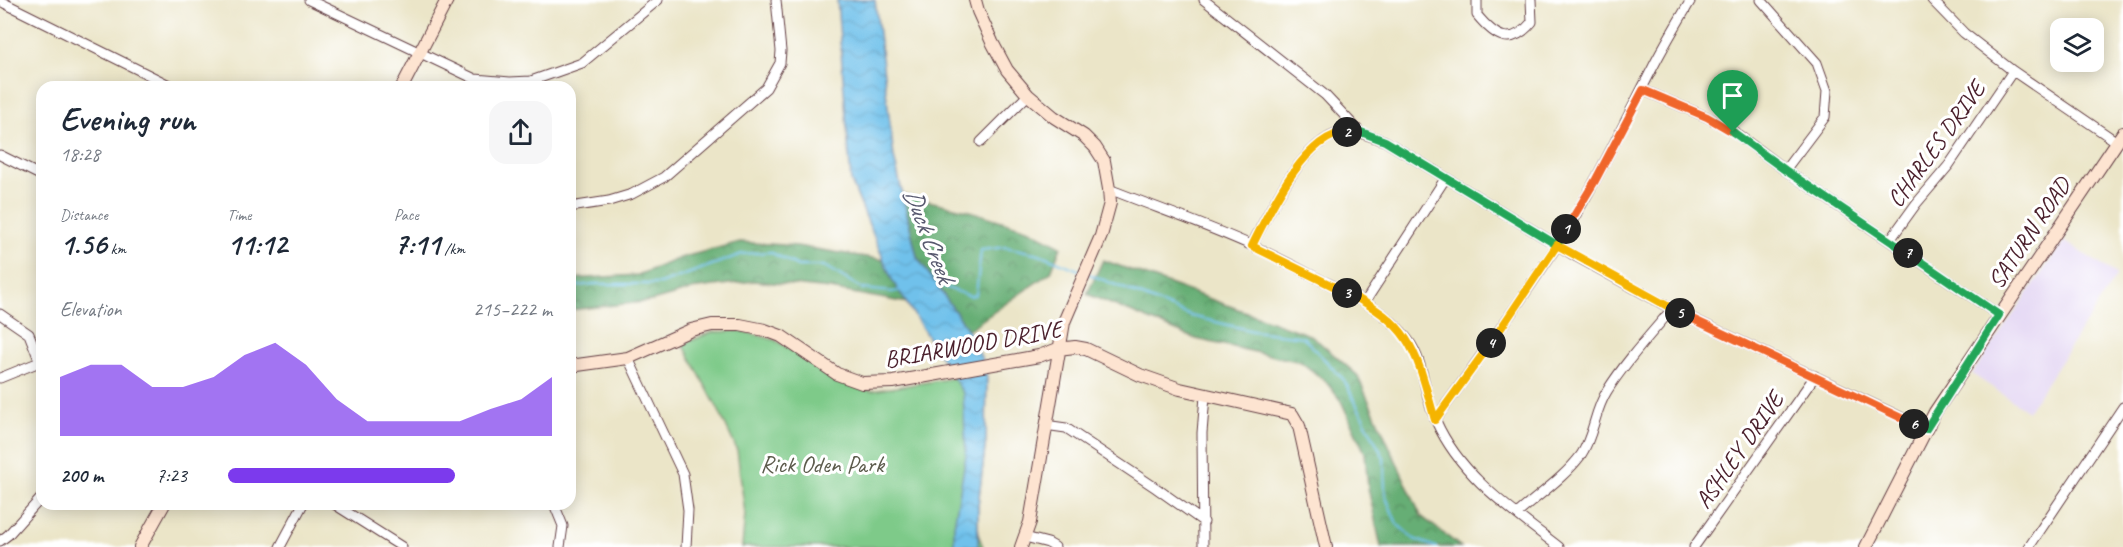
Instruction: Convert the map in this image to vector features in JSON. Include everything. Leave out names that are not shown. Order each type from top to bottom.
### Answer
[{"type":"street","points":[[309,0],[475,78],[501,81]]},
{"type":"street","points":[[405,81],[447,0]]},
{"type":"street","points":[[531,81],[582,63],[658,0]]},
{"type":"street","points":[[576,206],[609,201],[632,194],[664,177],[766,88],[780,63],[776,0]]},
{"type":"street","points":[[975,0],[978,11],[1007,70],[1028,94],[1054,117],[1084,136],[1095,147],[1104,161],[1109,189],[1110,203],[1101,236],[1064,322],[1030,522],[1023,542],[1048,543],[1055,547]]},
{"type":"street","points":[[1204,0],[1325,95],[1361,132]]},
{"type":"street","points":[[1477,0],[1477,15],[1482,22],[1497,35],[1511,38],[1523,32],[1532,22],[1531,0]]},
{"type":"street","points":[[1435,420],[1557,245],[1595,181],[1643,90],[1652,68],[1691,0]]},
{"type":"street","points":[[1761,0],[1817,63],[1827,91],[1825,117],[1785,170]]},
{"type":"street","points":[[1932,0],[1964,33],[2013,71],[2120,137]]},
{"type":"street","points":[[0,1],[161,81]]},
{"type":"street","name":"CHARLES DRIVE","points":[[1890,240],[1916,204],[1949,165],[2013,71]]},
{"type":"street","points":[[1643,90],[1707,117],[1733,132],[1785,170],[1999,315]]},
{"type":"street","points":[[981,142],[1028,94]]},
{"type":"street","points":[[1252,246],[1293,172],[1314,149],[1343,132],[1361,132],[1385,141],[1557,245],[1672,309],[1926,429]]},
{"type":"street","name":"SATURN ROAD","points":[[1866,547],[1926,429],[1999,315],[2120,137]]},
{"type":"street","points":[[0,155],[36,173]]},
{"type":"street","points":[[1365,302],[1445,179]]},
{"type":"street","points":[[1109,189],[1252,246],[1365,302],[1390,319],[1409,341],[1418,358],[1435,420],[1453,454],[1469,473],[1559,547]]},
{"type":"street","points":[[1517,514],[1581,455],[1606,392],[1645,340],[1672,309]]},
{"type":"street","points":[[0,314],[29,334],[36,350]]},
{"type":"street","name":"BRIARWOOD DRIVE","points":[[576,365],[628,358],[692,330],[712,325],[740,325],[781,336],[837,374],[862,383],[893,382],[1040,356],[1058,349],[1075,347],[1086,349],[1140,375],[1205,396],[1292,414],[1299,426],[1326,547]]},
{"type":"street","points":[[628,358],[683,474],[688,510],[686,547]]},
{"type":"street","points":[[0,378],[36,364]]},
{"type":"street","name":"ASHLEY DRIVE","points":[[1694,547],[1815,376]]},
{"type":"street","points":[[1203,547],[1202,433],[1205,396]]},
{"type":"street","points":[[2029,547],[2123,407]]},
{"type":"street","points":[[1045,425],[1066,428],[1204,522]]},
{"type":"street","points":[[0,541],[36,504]]},
{"type":"street","points":[[140,547],[161,510]]},
{"type":"street","points":[[280,547],[300,510]]},
{"type":"street","points":[[343,510],[402,547]]},
{"type":"street","points":[[556,510],[563,526],[560,547]]},
{"type":"shaded area","points":[[2064,241],[2117,275],[2028,411],[1972,374]]},
{"type":"green space","points":[[903,195],[967,210],[1030,230],[1061,246],[1051,272],[968,330],[917,257]]},
{"type":"green space","points":[[740,242],[797,246],[884,260],[892,280],[907,303],[830,289],[754,281],[698,288],[652,301],[576,309],[576,279],[638,275],[680,258]]},
{"type":"green space","points":[[1103,260],[1312,336],[1357,375],[1421,516],[1461,547],[1381,547],[1368,488],[1365,453],[1341,401],[1326,382],[1301,362],[1196,339],[1087,294]]},
{"type":"green space","name":"Rick Oden Park","points":[[742,331],[775,340],[845,384],[871,391],[986,373],[986,440],[978,505],[978,534],[983,547],[742,547],[745,514],[737,450],[683,344],[712,332]]},
{"type":"water","points":[[837,0],[875,0],[894,157],[917,257],[968,330],[982,359],[987,377],[986,440],[978,505],[978,547],[954,547],[954,526],[966,455],[963,393],[892,280],[851,181]]},
{"type":"waterway","name":"Duck Creek","points":[[933,283],[970,296],[976,295],[981,250],[1006,247],[1039,254],[1081,271]]},
{"type":"waterway","points":[[576,286],[660,284],[742,254],[770,252],[798,266],[824,266],[863,289],[893,292],[902,290]]},
{"type":"waterway","points":[[1089,274],[1191,316],[1253,331],[1303,337],[1344,380],[1384,458],[1385,495],[1397,524],[1414,539],[1436,547]]},
{"type":"route","points":[[1733,132],[1707,117],[1643,90],[1595,181],[1557,245],[1385,141],[1361,132],[1343,132],[1314,149],[1293,172],[1252,246],[1365,302],[1390,319],[1409,341],[1418,358],[1435,420],[1493,340],[1557,245],[1672,309],[1926,429],[1999,315],[1785,170],[1733,132]]}]
